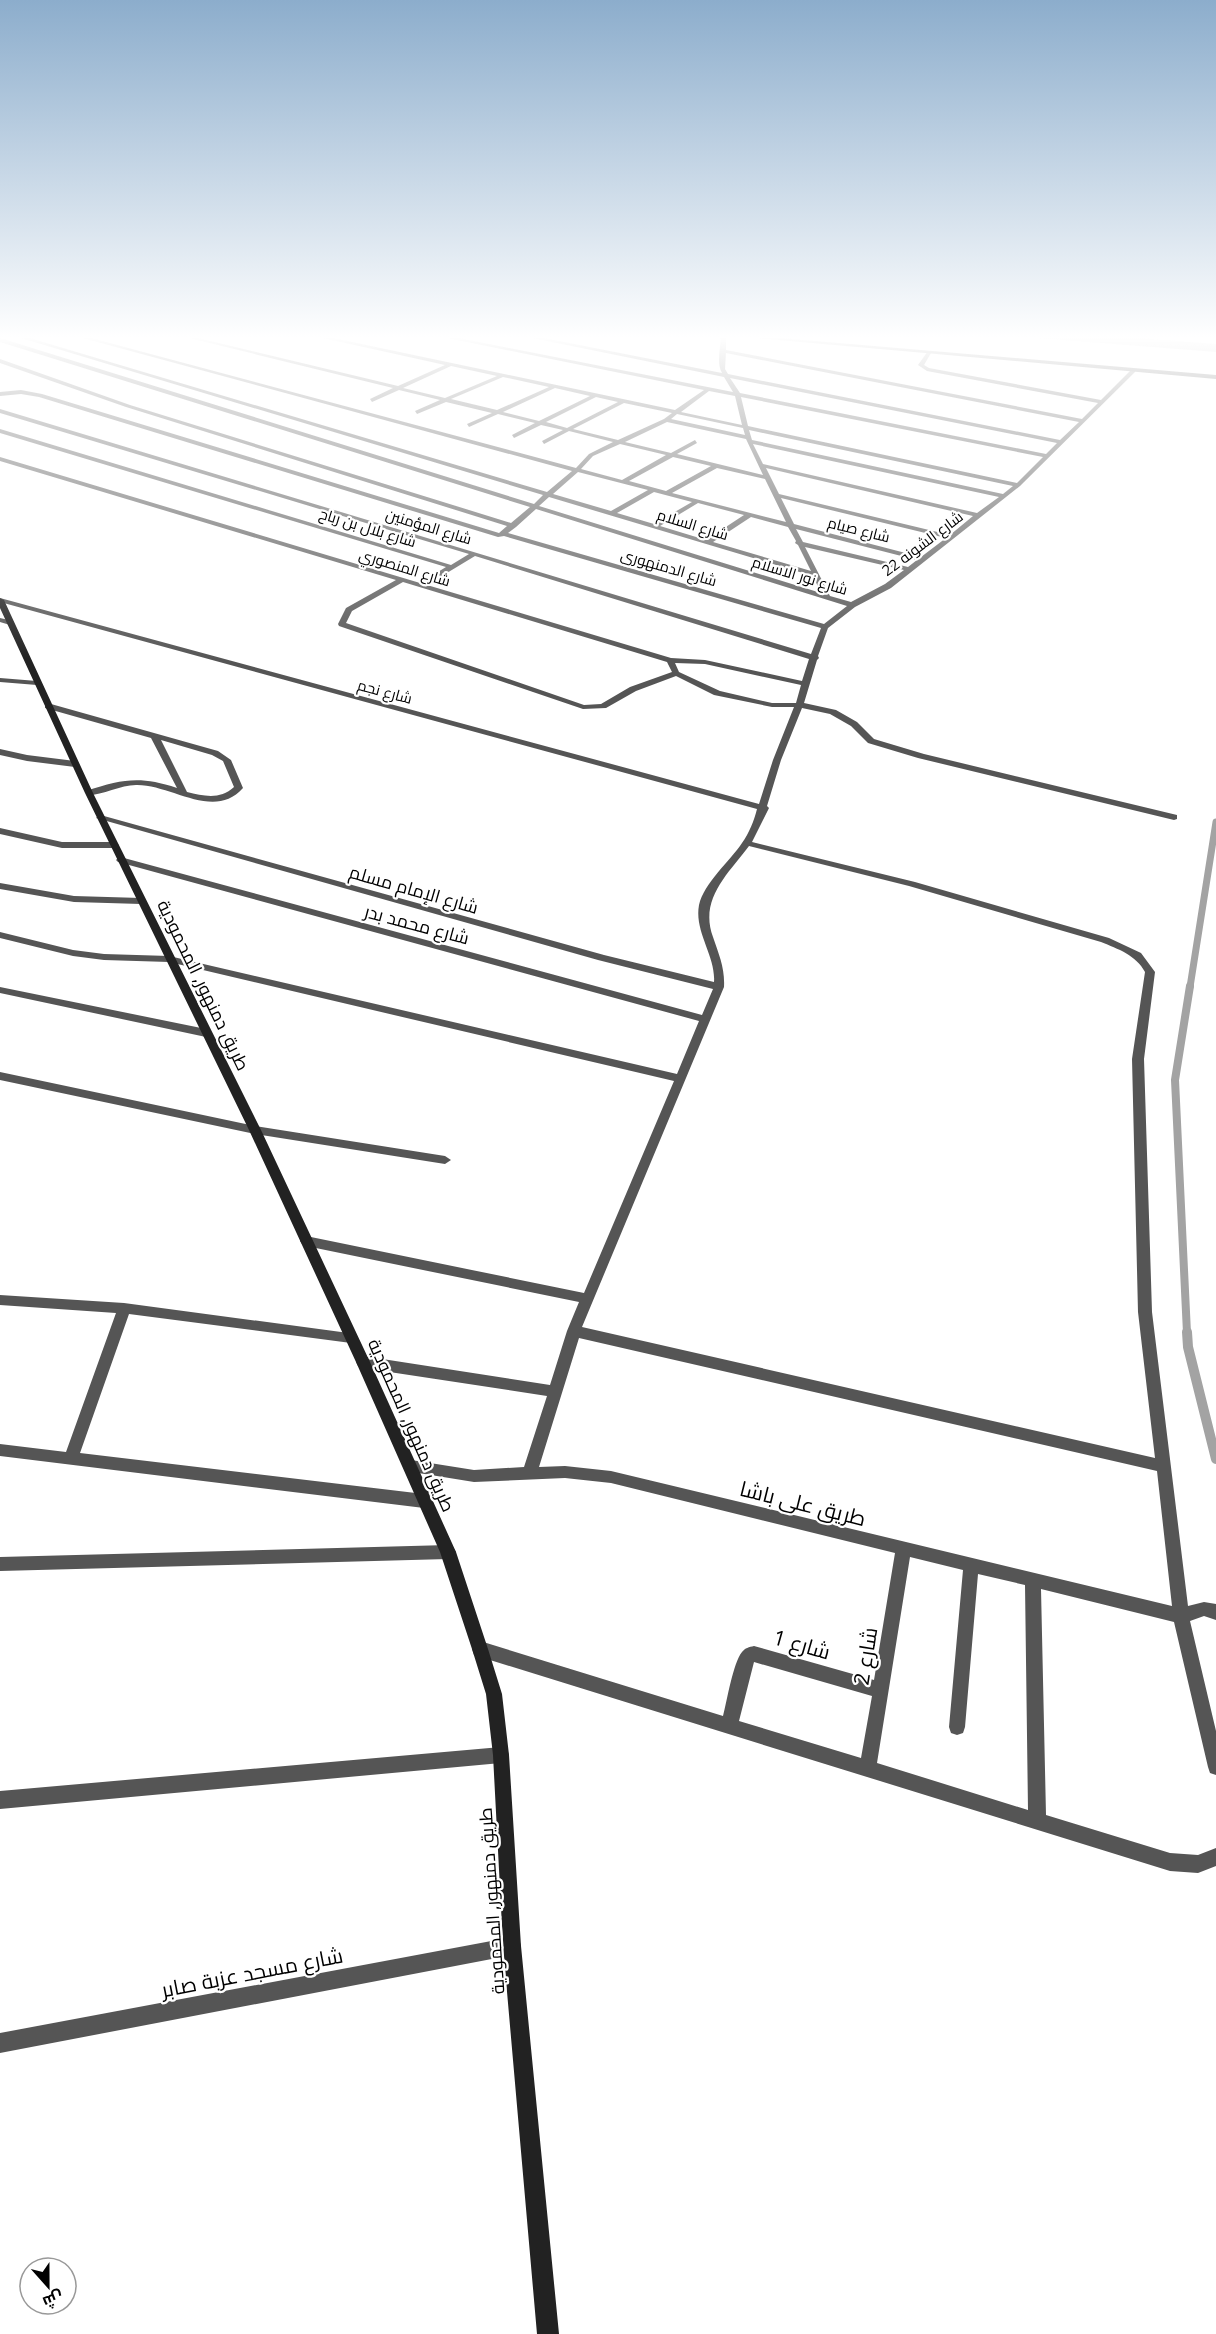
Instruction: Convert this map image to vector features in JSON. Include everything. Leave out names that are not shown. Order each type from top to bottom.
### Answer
[{"type":"main road","name":"طريق دمنهور, المحمودية","points":[[0,600],[5,622],[255,1130],[411,1466],[424,1501],[448,1552],[480,1649],[494,1694],[501,1755],[512,1946],[548,2334]]},
{"type":"street","name":"شارع بلال بن رباح","points":[[40,443],[452,567]]},
{"type":"street","name":"شارع المؤمنين","points":[[106,443],[815,658]]},
{"type":"street","name":"شارع الدمنهورى","points":[[199,443],[504,535],[825,627]]},
{"type":"street","points":[[246,443],[513,526]]},
{"type":"street","name":"شارع نور الاسلام","points":[[330,443],[852,605]]},
{"type":"street","name":"شارع السلام","points":[[378,443],[816,575]]},
{"type":"street","name":"شارع صيام","points":[[476,443],[922,559]]},
{"type":"street","points":[[504,535],[577,470],[591,454],[613,443]]},
{"type":"street","points":[[625,443],[767,478]]},
{"type":"street","points":[[623,482],[693,443]]},
{"type":"street","points":[[750,443],[798,543],[827,597]]},
{"type":"street","points":[[762,443],[1004,496]]},
{"type":"street","points":[[822,443],[1018,484]]},
{"type":"street","points":[[982,443],[1049,456]]},
{"type":"street","name":"شارع الشونه 22","points":[[825,627],[852,605],[884,588],[980,516],[1062,443]]},
{"type":"street","name":"شارع المنصوري","points":[[0,459],[670,660],[705,662],[806,684]]},
{"type":"street","points":[[761,465],[980,516]]},
{"type":"street","points":[[667,493],[716,466]]},
{"type":"street","points":[[613,513],[653,490]]},
{"type":"street","points":[[775,495],[951,537]]},
{"type":"street","points":[[656,526],[697,501]]},
{"type":"street","points":[[708,542],[749,515]]},
{"type":"street","points":[[798,543],[909,569]]},
{"type":"street","points":[[420,586],[474,554]]},
{"type":"street","points":[[401,580],[350,610],[342,624],[583,708],[603,706],[633,689],[676,673]]},
{"type":"street","name":"شارع نجم","points":[[0,600],[764,808]]},
{"type":"street","points":[[530,1473],[574,1331],[718,987],[720,971],[706,933],[704,906],[709,892],[747,843],[764,808],[777,760],[799,705],[819,639],[825,627]]},
{"type":"street","points":[[670,660],[676,673],[717,693],[772,705],[799,705],[833,712],[854,724],[871,741],[921,756],[1174,817]]},
{"type":"street","points":[[0,680],[37,683]]},
{"type":"street","points":[[48,706],[222,756],[227,760],[239,788],[225,798],[211,800],[183,791],[139,783],[119,785],[89,793]]},
{"type":"street","points":[[154,737],[183,791]]},
{"type":"street","points":[[0,752],[75,764]]},
{"type":"street","name":"شارع الإمام مسلم","points":[[101,818],[602,958],[718,987]]},
{"type":"street","points":[[0,831],[62,845],[114,845]]},
{"type":"street","points":[[747,843],[912,884],[1093,937],[1127,948],[1146,962],[1150,972],[1138,1059],[1145,1312],[1181,1616],[1216,1767]]},
{"type":"street","name":"شارع محمد بدر","points":[[121,860],[704,1019]]},
{"type":"street","points":[[0,886],[74,899],[141,901]]},
{"type":"street","points":[[0,934],[72,953],[104,957],[169,959],[680,1079]]},
{"type":"street","points":[[0,990],[206,1033]]},
{"type":"street","points":[[0,1076],[255,1130],[445,1160]]},
{"type":"street","points":[[306,1241],[588,1299]]},
{"type":"street","points":[[0,1300],[124,1308],[351,1338]]},
{"type":"street","points":[[71,1458],[124,1308]]},
{"type":"street","points":[[574,1331],[1163,1466]]},
{"type":"street","points":[[363,1362],[556,1392]]},
{"type":"street","points":[[0,1450],[424,1501]]},
{"type":"street","name":"طريق على باشا","points":[[411,1466],[474,1476],[566,1472],[611,1477],[1181,1616]]},
{"type":"street","name":"شارع 2","points":[[868,1769],[903,1550]]},
{"type":"street","points":[[0,1564],[448,1552]]},
{"type":"street","points":[[957,1727],[971,1565]]},
{"type":"street","points":[[1033,1579],[1037,1822]]},
{"type":"street","points":[[1181,1616],[1210,1610]]},
{"type":"street","points":[[480,1649],[1170,1862],[1198,1864],[1216,1857]]},
{"type":"street","name":"شارع 1","points":[[729,1726],[745,1661],[749,1655],[753,1654],[880,1690]]},
{"type":"street","points":[[0,1800],[501,1755]]},
{"type":"street","name":"شارع مسجد عزبة صابر","points":[[0,2043],[512,1946]]},
{"type":"waterway","points":[[1190,987],[1216,822]]},
{"type":"waterway","points":[[1187,1333],[1175,1080],[1190,986]]},
{"type":"waterway","points":[[1187,1332],[1188,1347],[1216,1459]]}]
